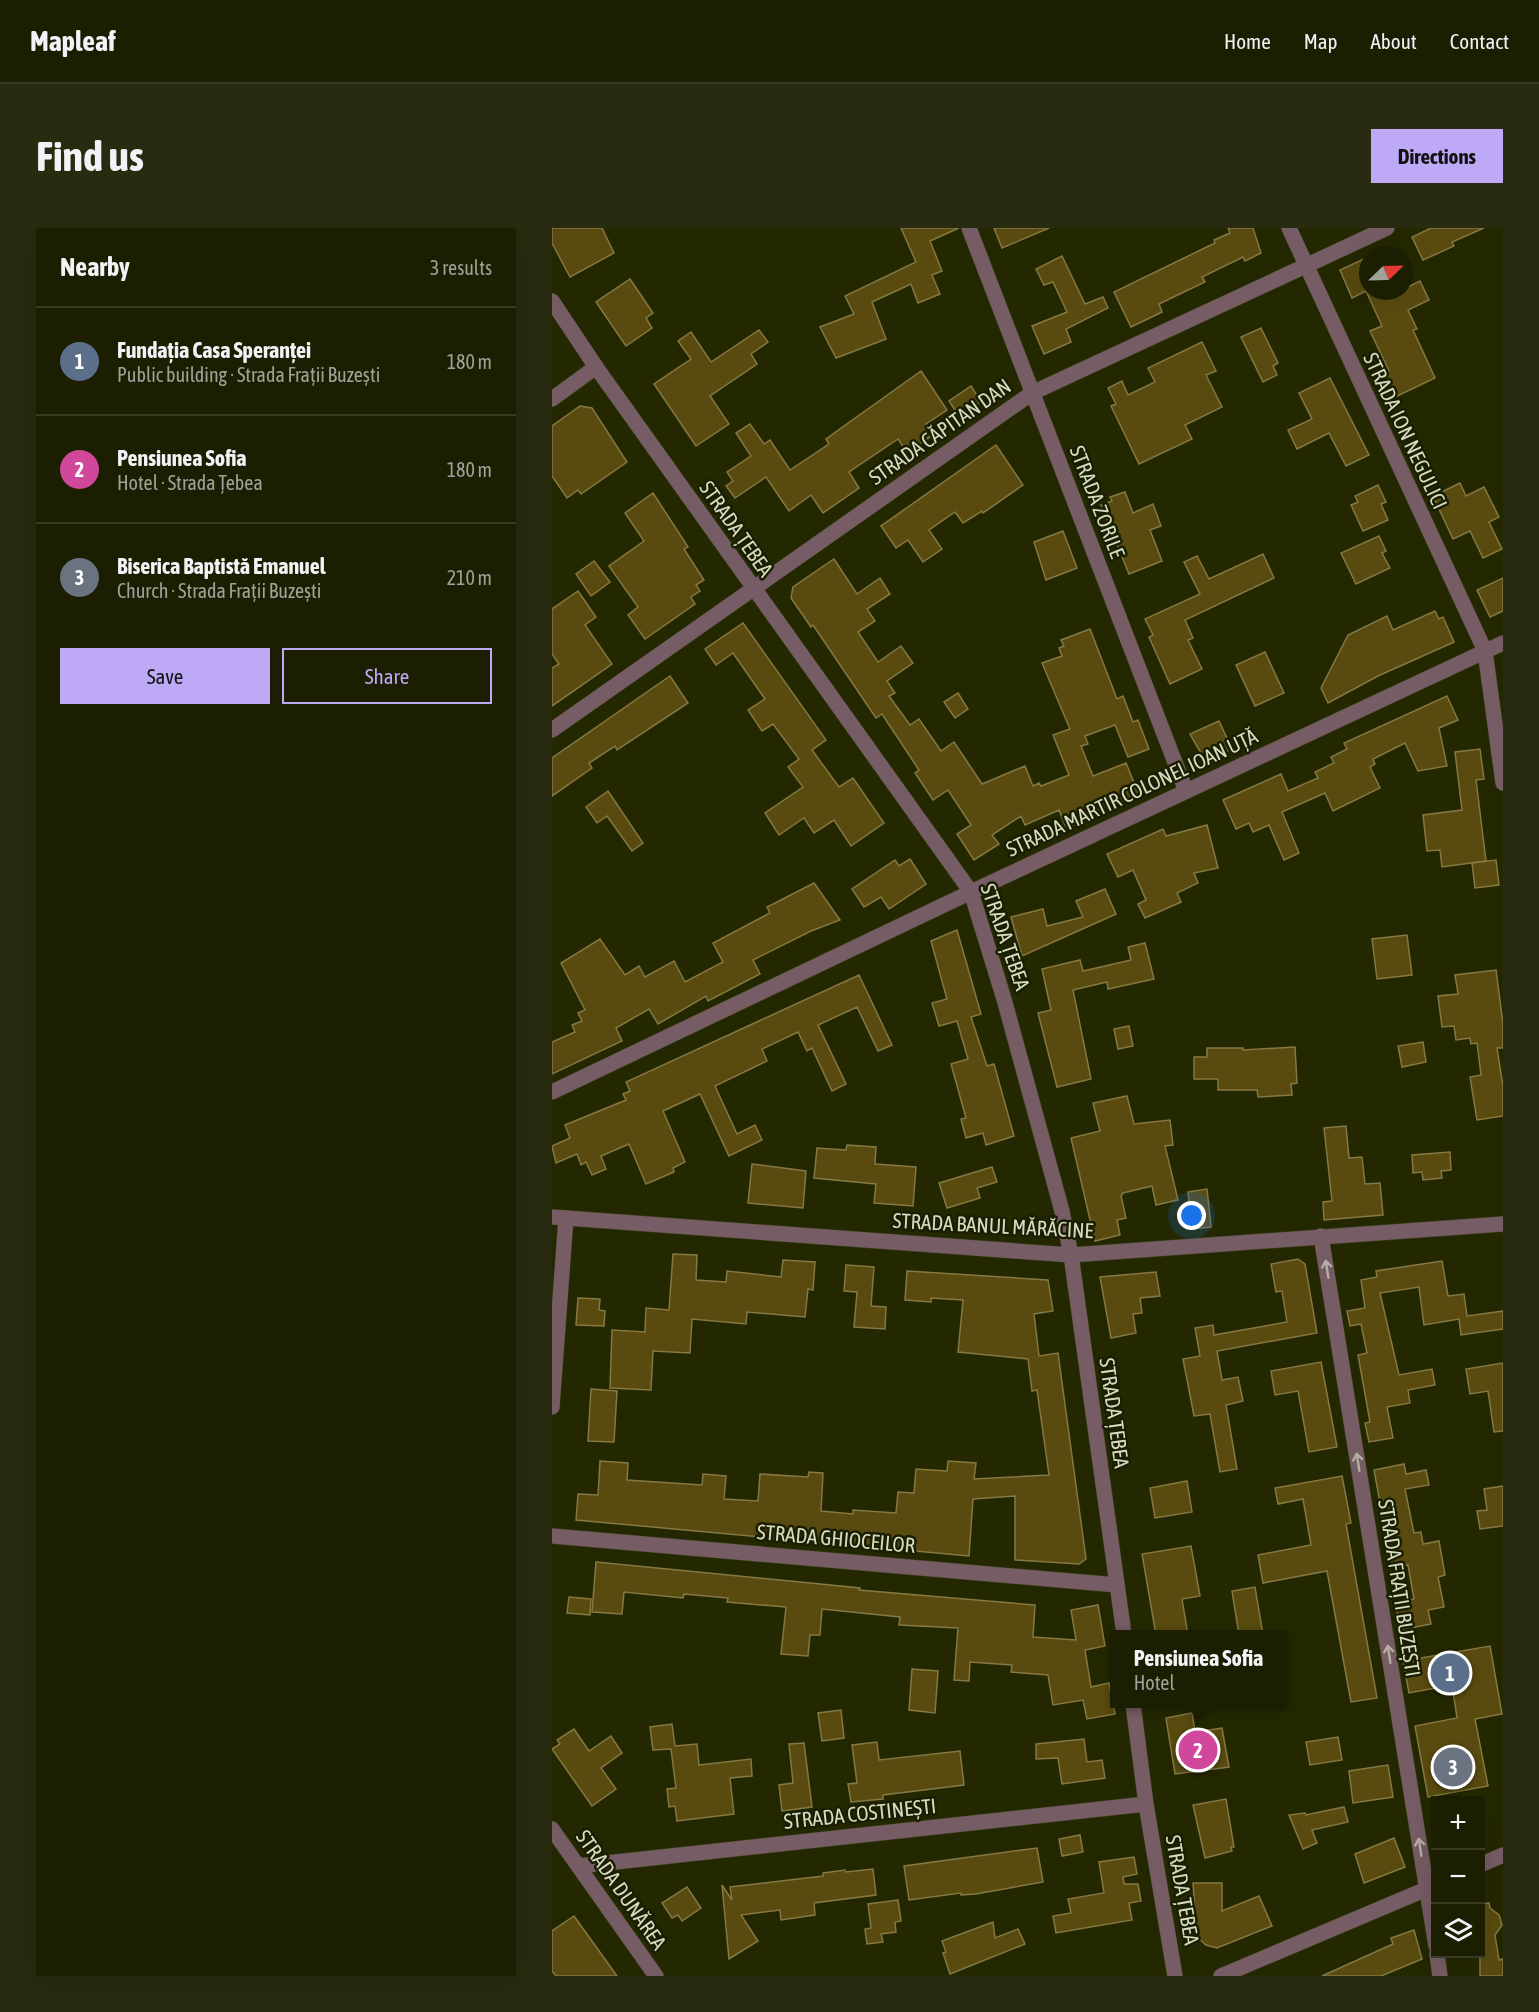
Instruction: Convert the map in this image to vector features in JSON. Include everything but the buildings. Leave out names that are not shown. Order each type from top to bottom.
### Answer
[{"type":"street","name":"STRADA ZORILE","points":[[969,228],[1186,791]]},
{"type":"street","name":"STRADA ION NEGULICI","points":[[1289,228],[1304,265],[1485,651],[1503,783]]},
{"type":"street","name":"STRADA CĂPITAN DAN","points":[[552,730],[1032,393],[1387,228]]},
{"type":"street","name":"STRADA ȚEBEA","points":[[552,301],[596,368],[971,891],[1004,999],[1062,1211],[1071,1255],[1123,1630]]},
{"type":"street","points":[[552,399],[596,368]]},
{"type":"street","name":"STRADA MARTIR COLONEL IOAN UȚĂ","points":[[552,1092],[971,891],[1503,643]]},
{"type":"street","points":[[552,1407],[559,1218]]},
{"type":"street","name":"STRADA BANUL MĂRĂCINE","points":[[559,1218],[1071,1255],[1503,1224]]},
{"type":"street","name":"STRADA FRAȚII BUZEȘTI","points":[[1321,1236],[1431,1886]]},
{"type":"street","name":"STRADA GHIOCEILOR","points":[[552,1536],[1117,1585]]},
{"type":"street","name":"STRADA ȚEBEA","points":[[1133,1708],[1175,1976]]},
{"type":"street","name":"STRADA COSTINEȘTI","points":[[579,1866],[1146,1804]]},
{"type":"street","name":"STRADA DUNĂREA","points":[[552,1828],[656,1976]]},
{"type":"street","points":[[1485,1863],[1503,1855]]},
{"type":"street","points":[[1221,1976],[1431,1886]]},
{"type":"street","points":[[1438,1958],[1440,1976]]},
{"type":"place","name":"Fundația Casa Speranței","points":[[1450,1673]]},
{"type":"place","name":"Pensiunea Sofia","points":[[1198,1750]]},
{"type":"place","name":"Biserica Baptistă Emanuel","points":[[1453,1767]]}]
